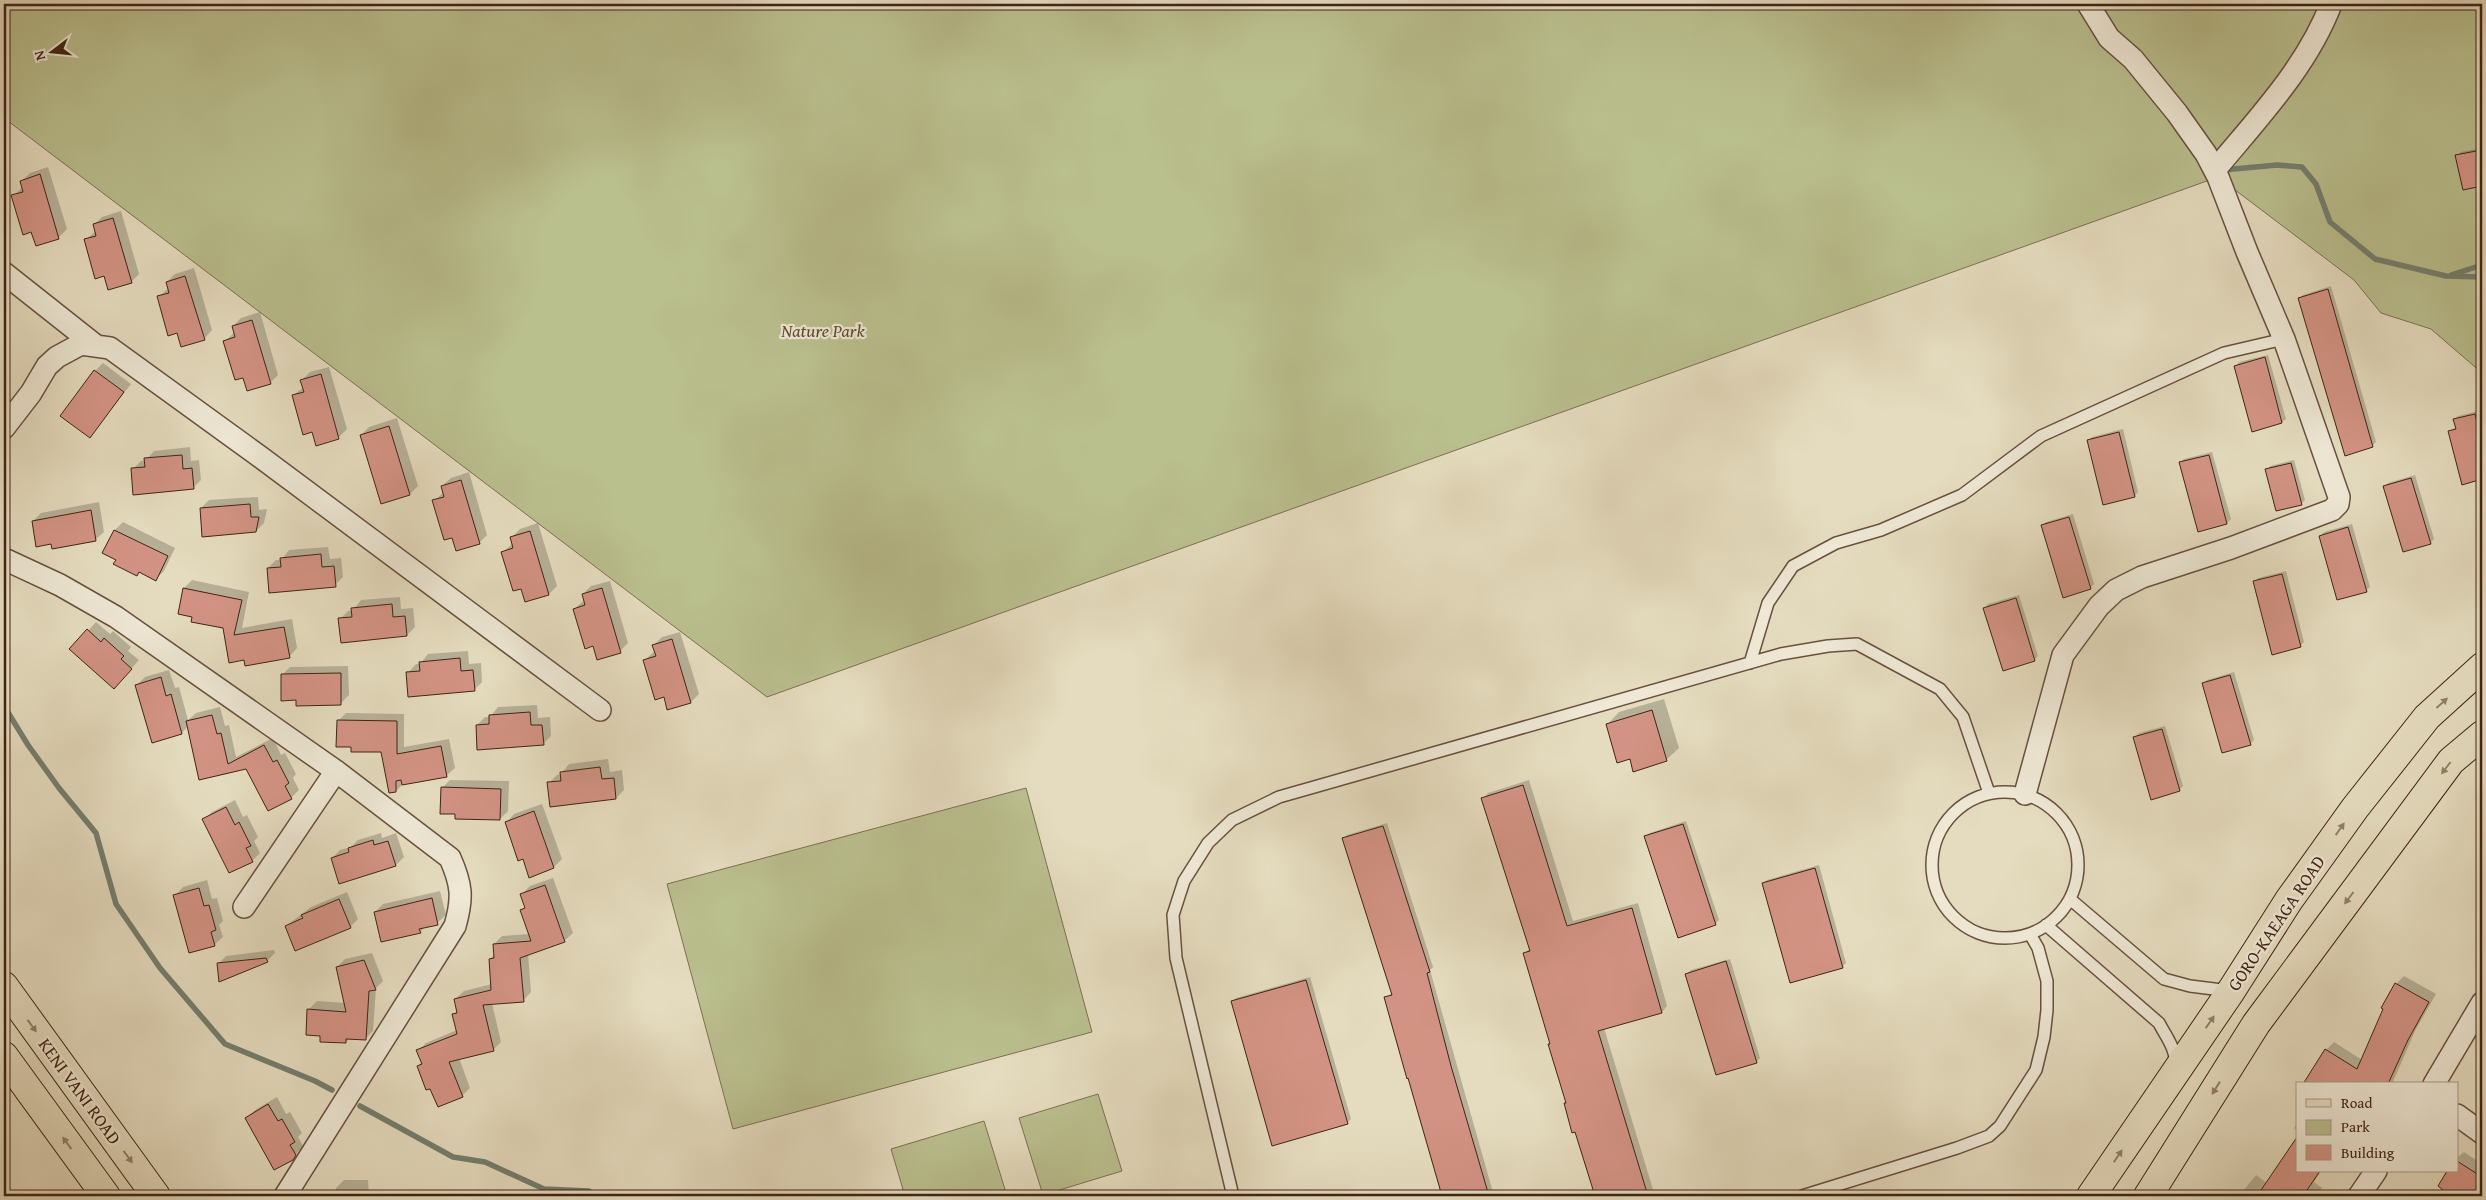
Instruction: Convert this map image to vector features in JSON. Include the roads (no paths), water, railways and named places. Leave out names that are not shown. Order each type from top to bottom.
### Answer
[{"type":"main road","name":"GORO-KAEAGA ROAD","points":[[2091,1196],[2231,991],[2289,900],[2355,808],[2427,717],[2482,667]]},
{"type":"main road","points":[[2148,1196],[2256,1024],[2451,761],[2482,736]]},
{"type":"main road","name":"KENI VANI ROAD","points":[[4,986],[156,1196]]},
{"type":"main road","points":[[4,1056],[106,1196]]},
{"type":"street","points":[[2026,794],[2063,655],[2105,600],[2116,590],[2142,577],[2231,548],[2332,510],[2338,504],[2339,496],[2284,339],[2215,170],[2177,112],[2133,59],[2109,38],[2088,4]]},
{"type":"street","points":[[2215,170],[2277,95],[2321,32],[2331,4]]},
{"type":"street","points":[[4,273],[95,345]]},
{"type":"street","points":[[4,428],[31,393],[47,366],[68,349],[81,344],[110,348],[267,462],[600,710]]},
{"type":"street","points":[[4,559],[60,585],[116,617],[336,771],[450,858],[460,880],[462,903],[455,926],[284,1196]]},
{"type":"street","points":[[244,907],[336,771]]},
{"type":"street","points":[[2435,1082],[2482,1003]]},
{"type":"street","points":[[2458,1116],[2482,1133]]},
{"type":"street","points":[[2359,1196],[2375,1172]]},
{"type":"lane","points":[[1750,663],[1768,603],[1793,566],[1836,544],[1881,530],[1962,495],[2041,436],[2224,353],[2284,339]]},
{"type":"lane","points":[[1233,1196],[1176,958],[1173,915],[1184,881],[1208,843],[1232,820],[1279,797],[1750,663],[1782,654],[1828,646],[1857,644],[1940,689],[1963,717],[1989,793]]},
{"type":"lane","points":[[2008,791],[2026,794],[2042,802],[2057,813],[2068,828],[2075,845],[2078,863],[2076,882],[2070,899],[2055,918],[2030,934],[2002,938],[1976,932],[1960,923],[1947,909],[1938,893],[1932,876],[1934,848],[1944,823],[1964,804],[1989,793],[2008,791]]},
{"type":"lane","points":[[2070,899],[2164,979],[2190,986],[2231,991]]},
{"type":"lane","points":[[2046,925],[2159,1023],[2176,1059],[2174,1073]]},
{"type":"lane","points":[[1802,1196],[1957,1148],[1989,1136],[2000,1126],[2036,1070],[2044,1037],[2047,1010],[2047,980],[2038,948],[2030,934]]},
{"type":"waterway","points":[[2223,170],[2277,165],[2302,167],[2316,184],[2330,222],[2375,259],[2446,276],[2482,277]]},
{"type":"waterway","points":[[2451,275],[2482,265]]},
{"type":"waterway","points":[[4,706],[28,745],[59,788],[96,833],[116,904],[160,968],[225,1044],[315,1081],[332,1090]]},
{"type":"waterway","points":[[360,1106],[453,1157],[485,1162],[544,1189],[589,1191],[595,1196]]},
{"type":"park label","name":"Nature Park","points":[[823,330]]}]
